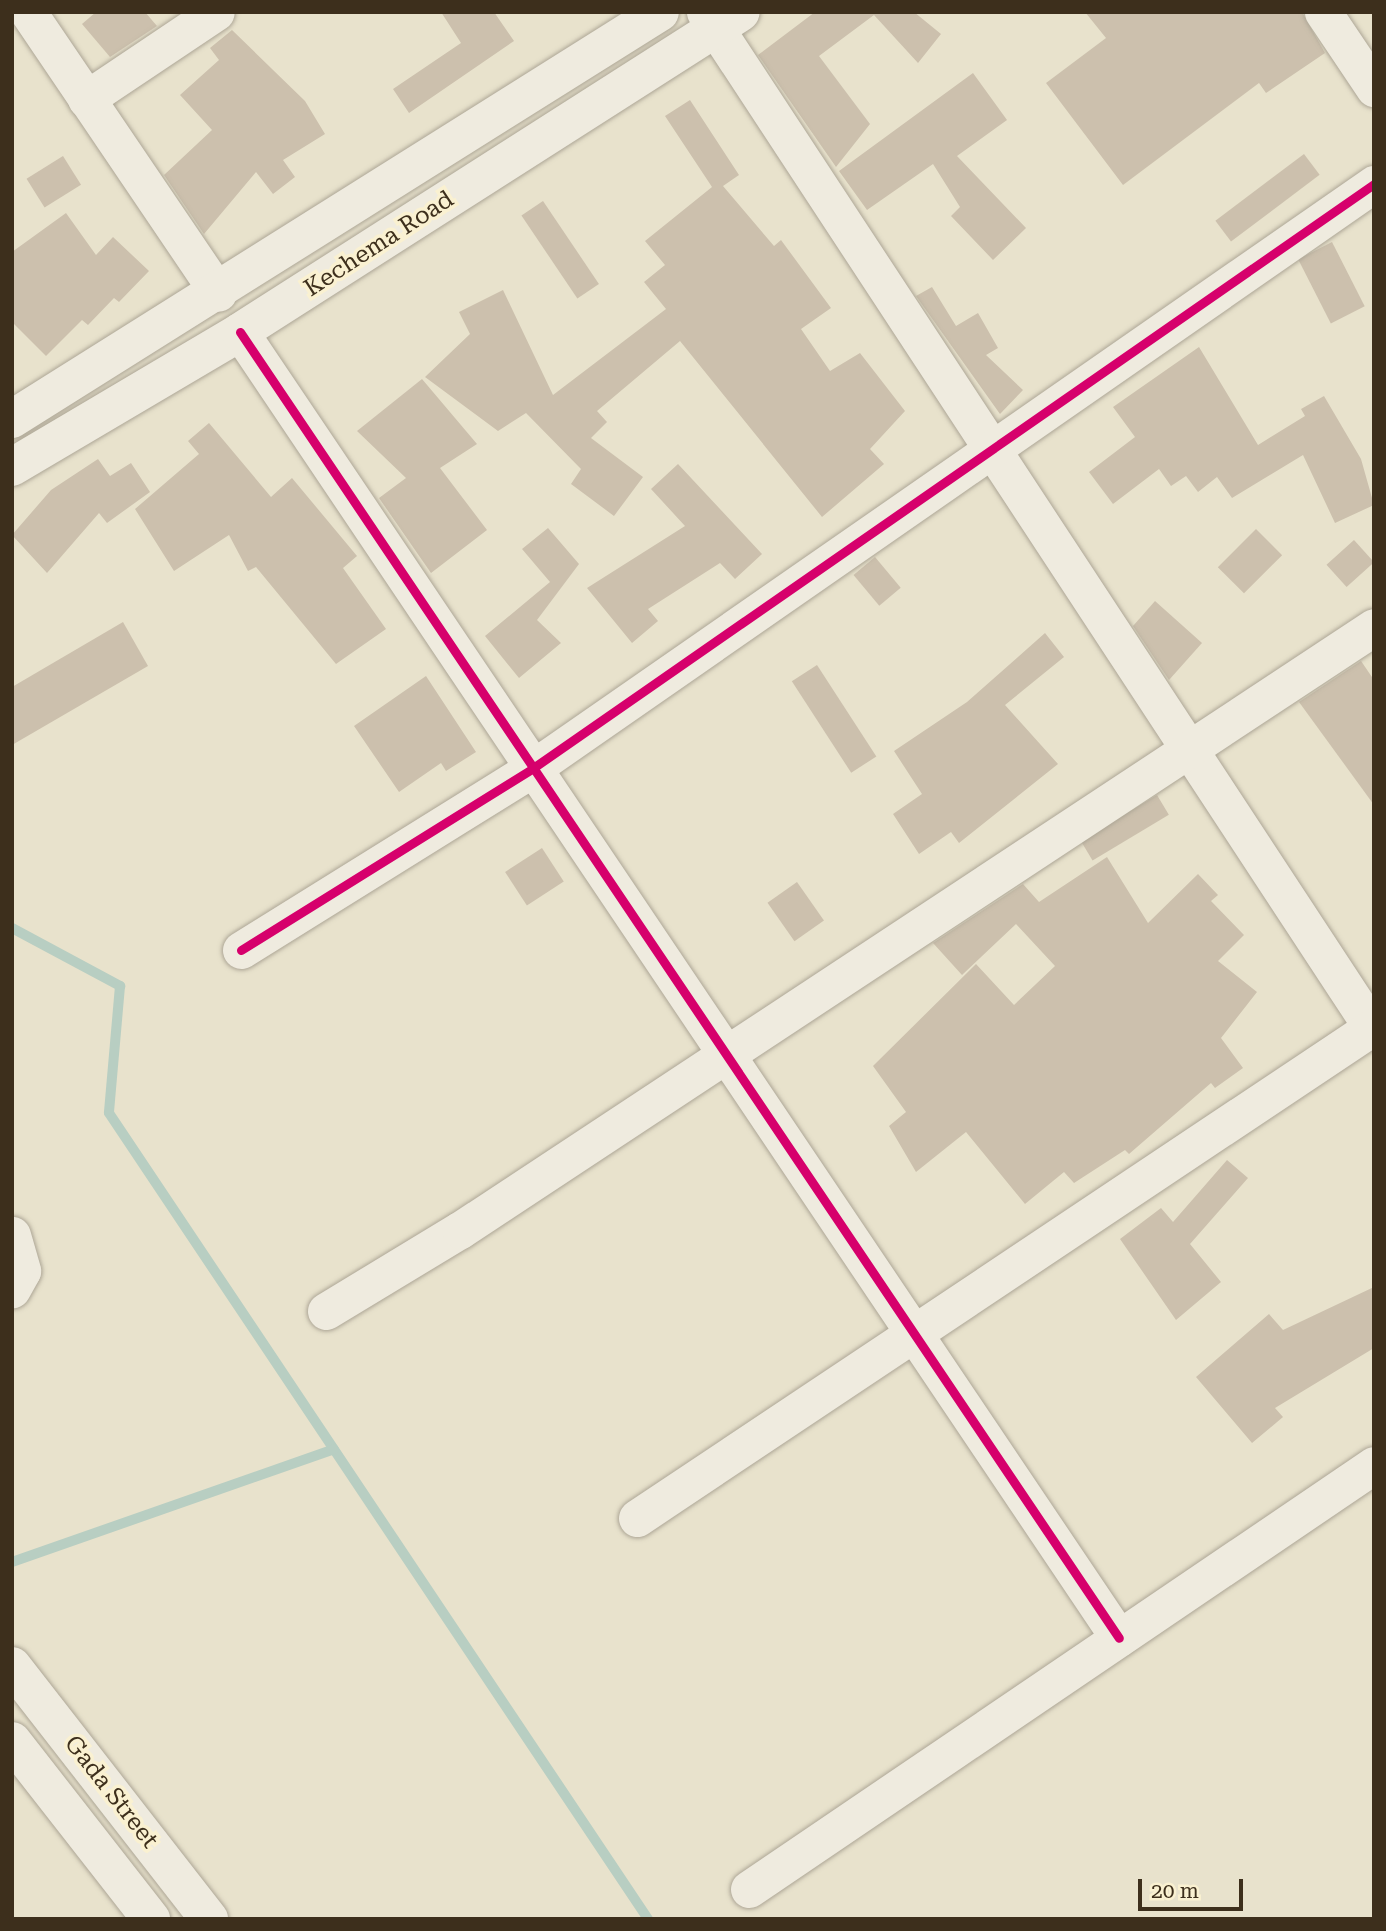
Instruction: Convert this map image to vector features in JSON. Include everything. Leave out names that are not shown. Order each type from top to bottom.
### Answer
[{"type":"street","points":[[28,12],[218,293]]},
{"type":"street","points":[[86,99],[216,12]]},
{"type":"street","name":"Kechema Road","points":[[12,419],[218,293],[660,12]]},
{"type":"street","points":[[1323,12],[1374,88]]},
{"type":"street","points":[[637,1518],[1373,1028],[992,450],[720,18]]},
{"type":"street","name":"Kechema Road","points":[[12,467],[240,332],[720,18]]},
{"type":"street","points":[[242,950],[533,768],[1374,184]]},
{"type":"street","points":[[240,332],[1119,1639]]},
{"type":"street","points":[[326,1311],[726,1055],[1374,627]]},
{"type":"street","points":[[12,1234],[22,1271],[12,1289]]},
{"type":"street","points":[[749,1889],[1374,1465]]},
{"type":"street","name":"Gada Street","points":[[12,1666],[209,1919]]},
{"type":"street","points":[[12,1741],[151,1919]]},
{"type":"building","points":[[96,12],[145,12],[157,26],[110,57],[82,24]]},
{"type":"building","points":[[441,12],[494,12],[514,41],[409,113],[393,89],[461,43]]},
{"type":"building","points":[[815,12],[914,12],[941,34],[918,63],[874,15],[819,56],[870,124],[836,167],[758,55]]},
{"type":"building","points":[[1085,12],[1302,12],[1325,53],[1266,93],[1259,83],[1123,185],[1046,83],[1106,38]]},
{"type":"building","points":[[232,30],[305,101],[325,134],[283,160],[295,177],[273,194],[256,172],[204,234],[164,175],[212,130],[180,95],[219,60],[210,48]]},
{"type":"building","points":[[973,73],[1007,120],[957,156],[1026,228],[993,260],[951,216],[960,207],[933,164],[867,210],[839,171]]},
{"type":"building","points":[[690,100],[739,175],[723,186],[774,246],[781,240],[831,308],[801,329],[830,371],[860,353],[905,411],[870,449],[884,464],[822,517],[680,341],[597,411],[607,422],[591,438],[643,477],[614,516],[571,484],[581,469],[526,413],[498,431],[425,377],[470,334],[459,312],[503,290],[553,395],[666,309],[644,282],[665,265],[645,241],[712,187],[665,116]]},
{"type":"building","points":[[1304,154],[1320,175],[1231,242],[1215,221]]},
{"type":"building","points":[[63,156],[81,185],[45,208],[27,179]]},
{"type":"building","points":[[543,201],[599,284],[577,298],[521,216]]},
{"type":"building","points":[[66,213],[96,255],[113,237],[149,271],[119,302],[114,298],[88,325],[82,320],[46,356],[12,322],[12,252]]},
{"type":"building","points":[[1332,242],[1365,306],[1331,323],[1298,259]]},
{"type":"building","points":[[932,287],[956,326],[978,313],[998,348],[986,355],[1023,390],[1000,414],[916,296]]},
{"type":"building","points":[[1199,347],[1258,445],[1305,416],[1301,409],[1324,396],[1361,459],[1374,505],[1335,523],[1303,455],[1232,498],[1217,477],[1198,492],[1186,476],[1171,486],[1159,469],[1113,504],[1089,472],[1135,437],[1113,407]]},
{"type":"building","points":[[422,379],[477,444],[440,468],[487,530],[431,573],[379,498],[406,478],[357,431]]},
{"type":"building","points":[[209,423],[271,497],[292,478],[357,556],[343,568],[386,629],[336,664],[256,567],[248,571],[229,535],[174,571],[135,509],[199,454],[188,441]]},
{"type":"building","points":[[98,459],[110,476],[131,463],[150,492],[107,523],[99,513],[47,573],[12,535],[51,490]]},
{"type":"building","points":[[678,464],[762,554],[735,579],[720,563],[648,609],[658,621],[632,643],[587,588],[685,526],[651,489]]},
{"type":"building","points":[[548,528],[579,564],[537,620],[561,643],[519,678],[485,636],[550,582],[522,549]]},
{"type":"building","points":[[1256,529],[1282,555],[1244,593],[1218,567]]},
{"type":"building","points":[[1354,540],[1374,562],[1347,587],[1327,565]]},
{"type":"building","points":[[875,557],[901,588],[879,606],[854,575]]},
{"type":"building","points":[[1155,601],[1202,643],[1169,680],[1133,626]]},
{"type":"building","points":[[123,622],[148,666],[12,745],[12,687]]},
{"type":"building","points":[[1045,633],[1064,657],[1005,705],[1058,764],[959,843],[951,832],[919,854],[893,814],[922,794],[894,751],[967,702]]},
{"type":"building","points":[[1361,661],[1374,680],[1374,805],[1299,702]]},
{"type":"building","points":[[817,665],[876,756],[851,773],[792,681]]},
{"type":"building","points":[[426,676],[476,752],[446,771],[441,763],[399,792],[354,726]]},
{"type":"building","points":[[1157,795],[1169,815],[1093,861],[1081,841]]},
{"type":"building","points":[[542,848],[564,882],[527,906],[505,872]]},
{"type":"building","points":[[1107,857],[1148,923],[1198,874],[1218,895],[1211,901],[1244,935],[1218,961],[1257,992],[1221,1038],[1243,1068],[1215,1088],[1211,1083],[1129,1154],[1125,1150],[1074,1183],[1064,1172],[1025,1204],[966,1132],[916,1172],[889,1126],[906,1112],[873,1066],[976,964],[1014,1005],[1055,966],[1016,924],[962,975],[933,943],[1023,884],[1039,902]]},
{"type":"building","points":[[797,882],[824,921],[794,941],[768,903]]},
{"type":"building","points":[[1227,1160],[1248,1178],[1190,1244],[1221,1282],[1176,1320],[1120,1239],[1161,1208],[1173,1222]]},
{"type":"building","points":[[1374,1287],[1374,1348],[1275,1408],[1283,1417],[1252,1443],[1196,1377],[1269,1314],[1283,1330]]},
{"type":"waterway","points":[[12,928],[120,986],[109,1113],[648,1919]]},
{"type":"waterway","points":[[12,1562],[334,1449]]},
{"type":"cycle path","points":[[241,950],[533,768],[1374,184]]},
{"type":"cycle path","points":[[240,332],[1119,1638]]}]
